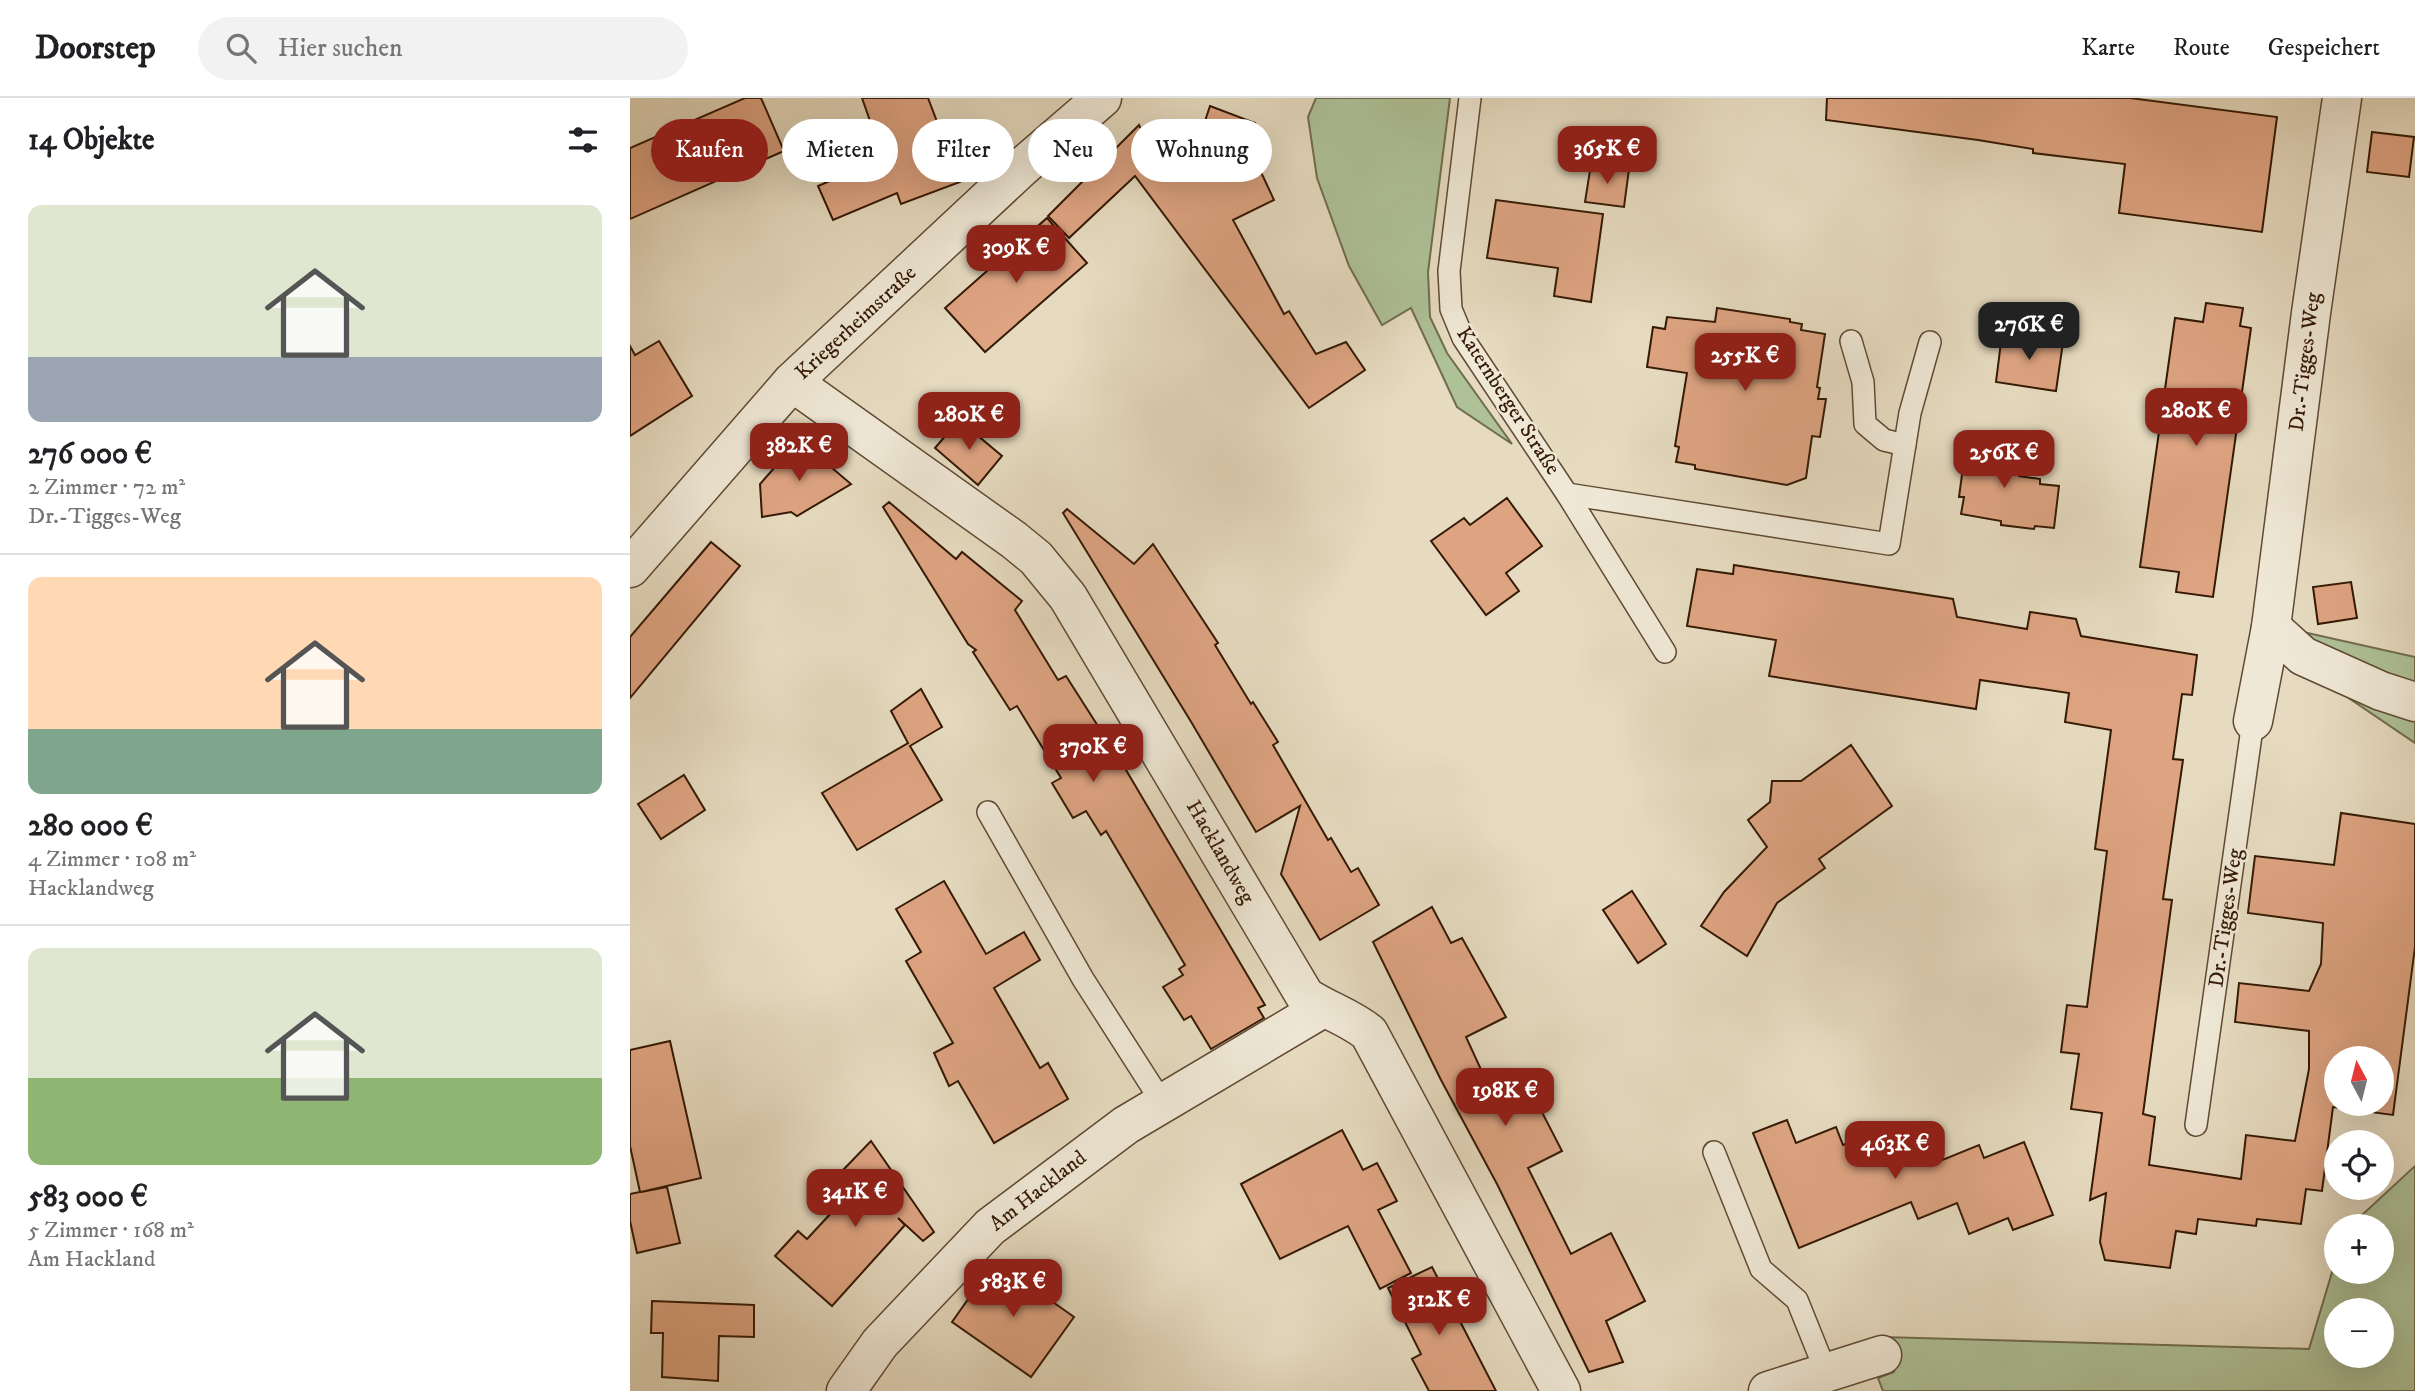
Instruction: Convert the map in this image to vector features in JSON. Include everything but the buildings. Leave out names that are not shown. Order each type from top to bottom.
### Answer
[{"type":"street","name":"Kriegerheimstraße","points":[[630,568],[792,382],[1020,169],[1102,98]]},
{"type":"street","name":"Dr.-Tigges-Weg","points":[[2253,721],[2271,627],[2311,313],[2342,98]]},
{"type":"street","name":"Hacklandweg","points":[[792,382],[1014,540],[1052,577],[1082,617],[1305,996],[1323,1008],[1359,1024],[1369,1033],[1561,1391]]},
{"type":"street","points":[[2271,627],[2303,656],[2381,691],[2415,702]]},
{"type":"street","name":"Am Hackland","points":[[846,1391],[880,1343],[990,1227],[1126,1125],[1323,1008]]},
{"type":"street","points":[[1768,1391],[1881,1355]]},
{"type":"lane","name":"Katernberger Straße","points":[[1470,98],[1449,271],[1451,309],[1463,338],[1567,494],[1665,652]]},
{"type":"lane","points":[[1851,341],[1863,382],[1865,424],[1884,440],[1905,445],[1910,414],[1930,342]]},
{"type":"lane","name":"Katernberger Straße","points":[[1567,494],[1889,544],[1905,445]]},
{"type":"lane","name":"Dr.-Tigges-Weg","points":[[2196,1125],[2253,721]]},
{"type":"lane","points":[[988,812],[1083,979],[1163,1104]]},
{"type":"lane","points":[[1714,1152],[1761,1269],[1797,1300],[1826,1372]]},
{"type":"green space","points":[[1316,98],[1450,98],[1428,272],[1430,317],[1447,353],[1512,444],[1457,407],[1411,308],[1382,325],[1349,266],[1317,178],[1308,117]]},
{"type":"green space","points":[[2303,632],[2415,657],[2415,689],[2327,652]]},
{"type":"green space","points":[[2325,682],[2415,719],[2415,743]]},
{"type":"green space","points":[[2415,1166],[2415,1391],[1883,1391],[1878,1378],[1894,1372],[1884,1337],[2309,1349],[2324,1299],[2324,1368],[2394,1368],[2394,1298],[2324,1298],[2328,1284],[2394,1284],[2394,1214],[2363,1214],[2378,1200],[2394,1200],[2394,1185]]}]
